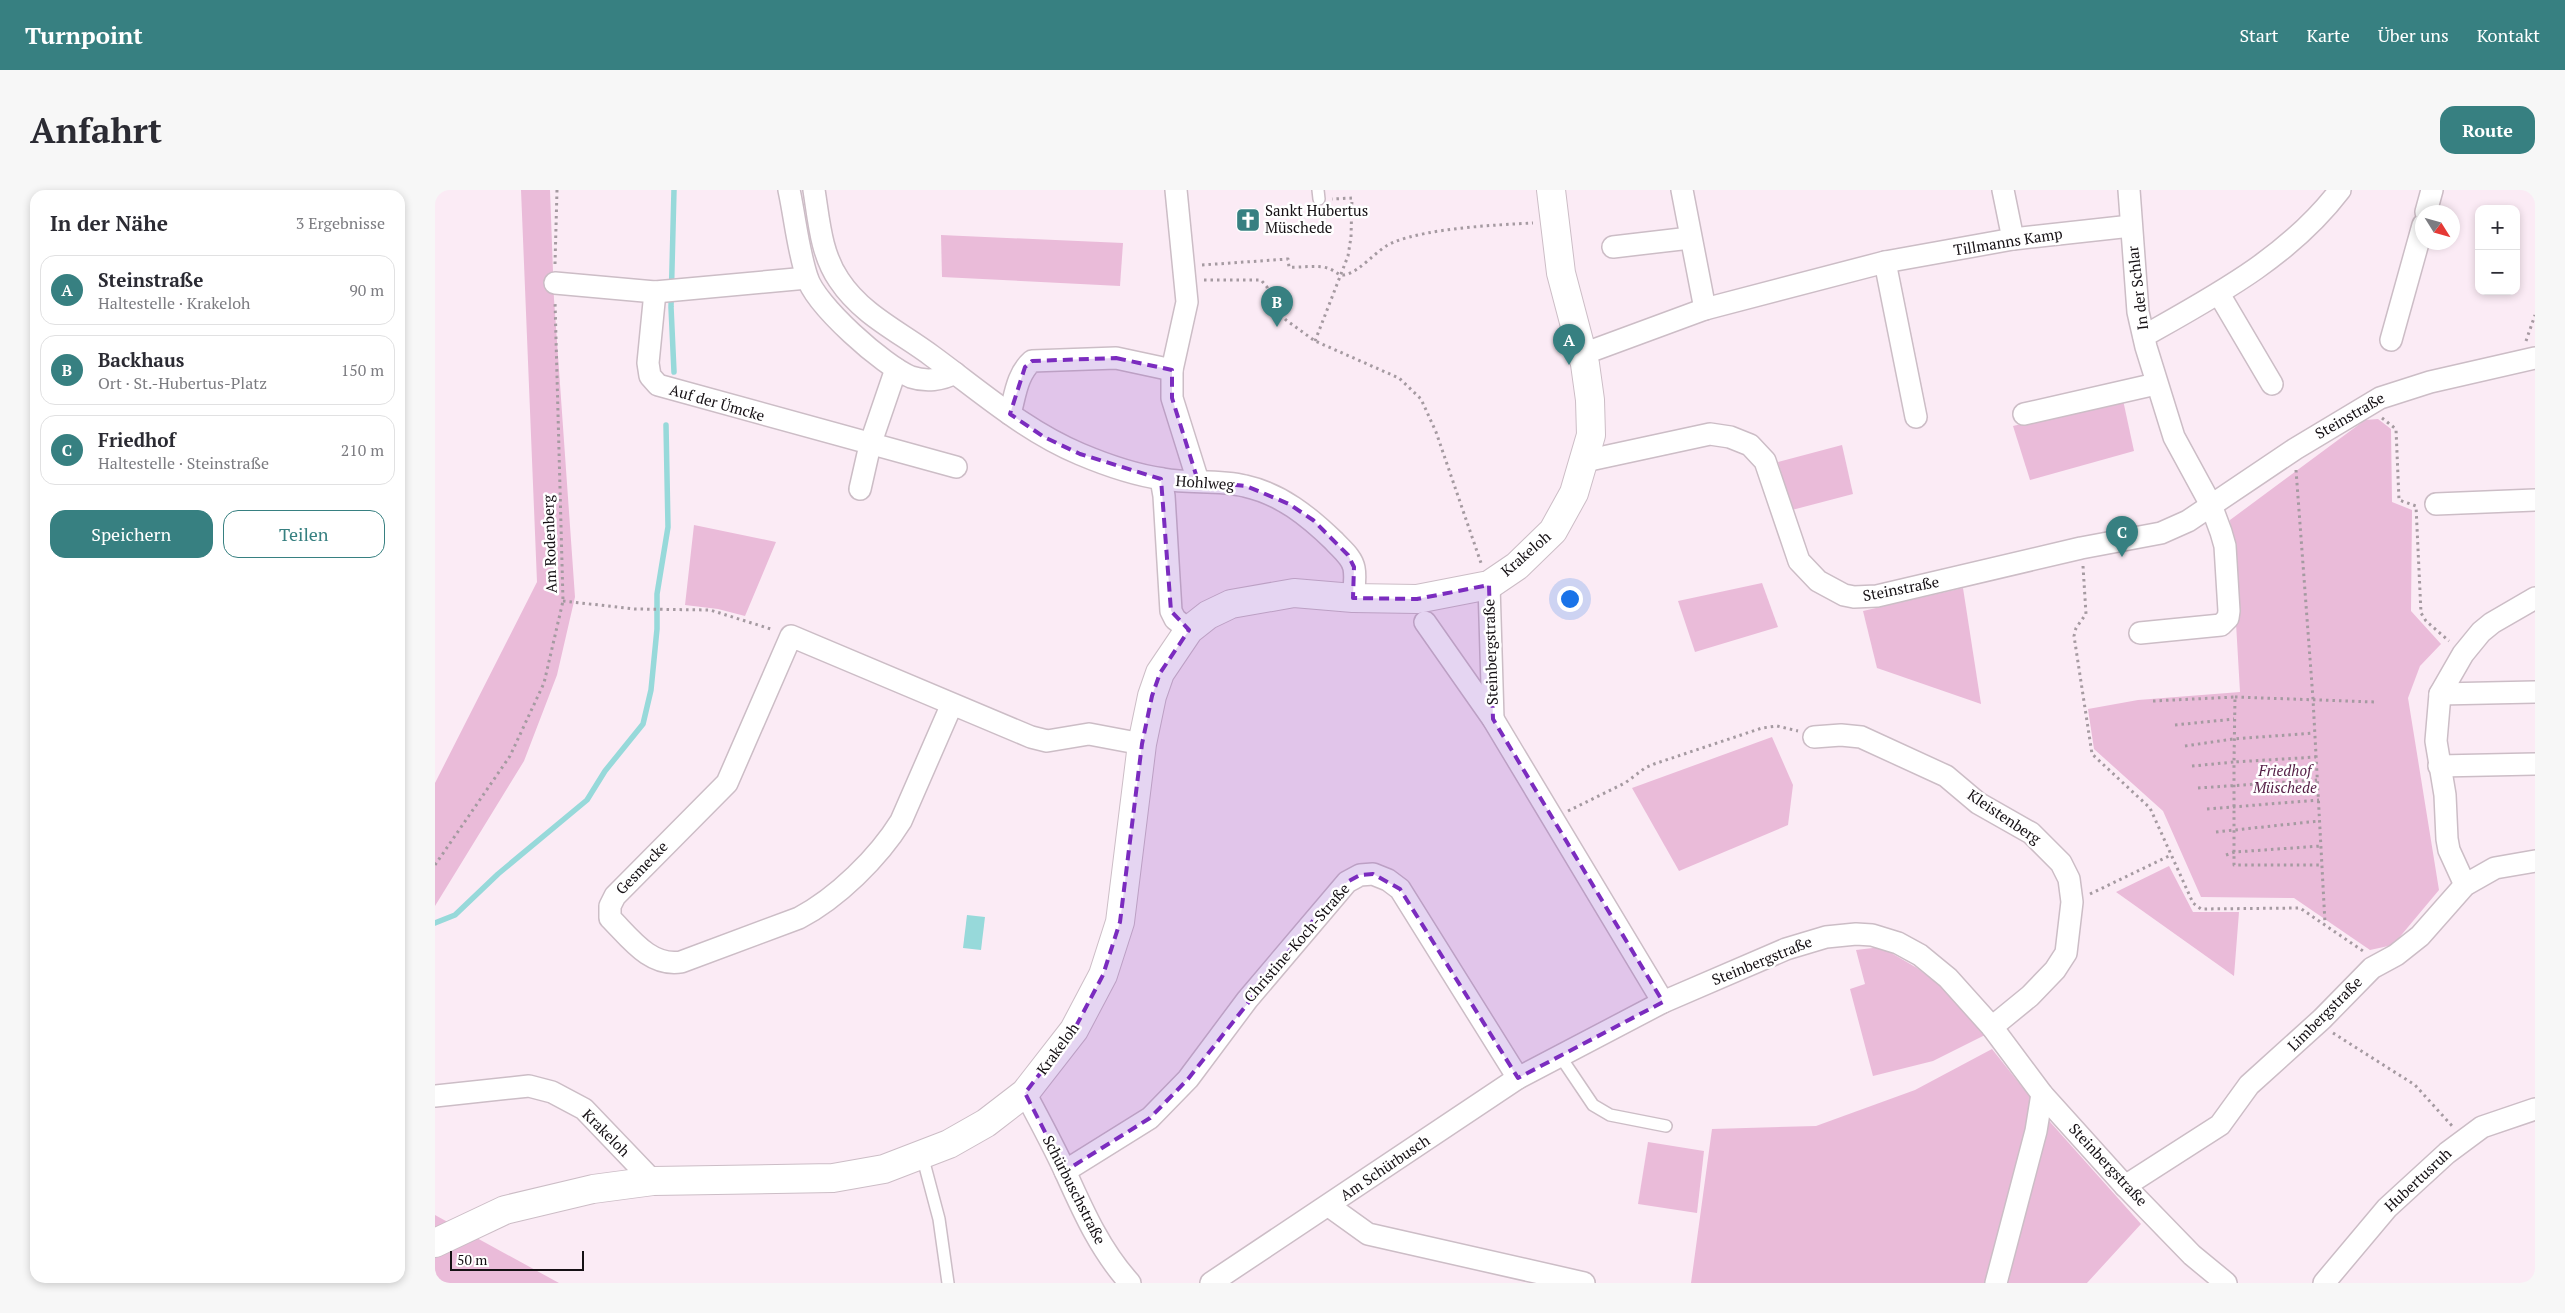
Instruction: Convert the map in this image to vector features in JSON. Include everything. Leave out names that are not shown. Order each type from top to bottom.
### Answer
[{"type":"street","points":[[789,190],[807,278],[831,312],[851,332],[896,369],[912,377],[927,380],[944,379],[955,373]]},
{"type":"street","name":"Hohlweg","points":[[814,190],[821,237],[838,280],[853,299],[876,319],[1044,437],[1080,454],[1161,479],[1245,486],[1270,494],[1313,520],[1348,555],[1354,567],[1353,598]]},
{"type":"street","points":[[1176,190],[1187,302],[1172,370],[1172,398],[1198,482]]},
{"type":"street","name":"Krakeloh","points":[[435,1243],[505,1210],[593,1189],[653,1181],[833,1178],[883,1169],[949,1144],[986,1123],[1025,1093],[1074,1030],[1103,975],[1120,922],[1142,744],[1152,696],[1160,673],[1189,630],[1208,615],[1231,604],[1294,593],[1353,598],[1417,599],[1489,585],[1517,566],[1553,531],[1574,493],[1585,461],[1591,434],[1590,400],[1583,354],[1561,273],[1551,190]]},
{"type":"street","points":[[1682,190],[1705,309]]},
{"type":"street","points":[[2003,190],[2013,239]]},
{"type":"street","name":"In der Schlar","points":[[2129,190],[2138,312],[2143,336],[2156,384],[2174,437],[2211,505]]},
{"type":"street","points":[[2143,336],[2219,294],[2265,263],[2296,239],[2340,190]]},
{"type":"street","points":[[2428,205],[2432,190]]},
{"type":"street","name":"Tillmanns Kamp","points":[[1583,354],[1705,309],[1885,262],[2013,239],[2131,226]]},
{"type":"street","points":[[1613,247],[1690,238]]},
{"type":"street","points":[[2391,340],[2416,250]]},
{"type":"street","points":[[1885,262],[1916,417]]},
{"type":"street","points":[[555,283],[655,292],[807,278]]},
{"type":"street","name":"Auf der Ümcke","points":[[655,292],[648,363],[650,376],[658,385],[870,445],[956,467]]},
{"type":"street","points":[[2219,294],[2272,384]]},
{"type":"street","points":[[1010,414],[1025,367],[1032,362],[1116,358],[1172,370]]},
{"type":"street","name":"Steinstraße","points":[[1585,461],[1675,440],[1710,434],[1730,436],[1750,445],[1765,461],[1799,561],[1827,587],[1855,597],[1877,596],[2081,548],[2170,530],[2367,404],[2407,388],[2527,359]]},
{"type":"street","points":[[860,489],[870,445],[896,369]]},
{"type":"street","points":[[2024,414],[2156,384]]},
{"type":"street","points":[[1161,479],[1164,496],[1171,611],[1175,620],[1189,630]]},
{"type":"street","points":[[2436,504],[2535,500]]},
{"type":"street","points":[[2140,633],[2221,625],[2229,618],[2225,546],[2211,505]]},
{"type":"street","name":"Steinbergstraße","points":[[1489,585],[1493,719]]},
{"type":"street","points":[[2465,886],[2449,850],[2445,795],[2436,741],[2440,694],[2463,654],[2486,627],[2535,598]]},
{"type":"street","name":"Steinbergstraße","points":[[1425,622],[1493,719],[1663,1002],[1801,944],[1826,937],[1861,934],[1898,943],[1920,956],[1948,978],[1992,1027],[2042,1094],[2125,1186],[2193,1255],[2226,1283]]},
{"type":"street","points":[[791,636],[1039,739],[1047,741],[1089,734],[1142,744]]},
{"type":"street","name":"Gesmecke","points":[[791,636],[727,783],[615,896],[610,906],[610,918],[646,953],[656,959],[671,963],[681,962],[799,918],[833,897],[893,834],[901,821],[952,704]]},
{"type":"street","points":[[2440,694],[2535,692]]},
{"type":"street","name":"Kleistenberg","points":[[1814,737],[1841,735],[1861,737],[1952,780],[1973,799],[2031,833],[2061,863],[2069,880],[2072,902],[2067,949],[2061,962],[2030,996],[1992,1027]]},
{"type":"street","points":[[2439,766],[2535,764]]},
{"type":"street","name":"Limbergstraße","points":[[2125,1186],[2221,1125],[2243,1092],[2322,1019],[2363,975],[2379,963],[2408,948],[2465,886],[2495,868],[2535,861]]},
{"type":"street","name":"Christine-Koch-Straße","points":[[1065,1171],[1149,1118],[1188,1078],[1315,917],[1347,882],[1360,875],[1373,874],[1388,880],[1400,889],[1518,1078]]},
{"type":"street","name":"Am Schürbusch","points":[[1211,1283],[1518,1078],[1663,1002]]},
{"type":"street","name":"Krakeloh","points":[[435,1096],[529,1086],[552,1092],[583,1109],[653,1181]]},
{"type":"street","name":"Schürbuschstraße","points":[[1025,1093],[1065,1171],[1084,1215],[1103,1247],[1129,1283]]},
{"type":"street","points":[[1996,1283],[2036,1131],[2042,1094]]},
{"type":"street","name":"Hubertusruh","points":[[2324,1283],[2387,1208],[2463,1139],[2492,1123],[2535,1109]]},
{"type":"street","points":[[1329,1206],[1368,1234],[1584,1283]]},
{"type":"lane","points":[[1560,1056],[1593,1105],[1610,1115],[1666,1126]]},
{"type":"lane","points":[[922,1155],[939,1219],[948,1283]]},
{"type":"path","name":"Am Rodenberg","points":[[435,865],[509,756],[544,683],[563,601],[555,283],[557,190]]},
{"type":"path","points":[[1315,341],[1348,256],[1351,237],[1352,198],[1319,195]]},
{"type":"path","points":[[1185,273],[1288,259],[1289,267],[1329,268],[1340,275],[1357,270],[1393,242],[1411,236],[1489,226],[1554,222]]},
{"type":"path","points":[[1185,273],[1261,280],[1267,287],[1272,305],[1285,320],[1315,341],[1399,378],[1421,399],[1436,432],[1489,585]]},
{"type":"path","points":[[2527,359],[2535,315]]},
{"type":"path","points":[[2367,404],[2396,429],[2399,500],[2416,506],[2423,617],[2463,654]]},
{"type":"path","points":[[2295,449],[2313,699],[2325,923]]},
{"type":"path","points":[[2081,548],[2086,614],[2073,636],[2092,754],[2145,801],[2153,812],[2171,856],[2196,907],[2299,908],[2325,923],[2379,963]]},
{"type":"path","points":[[563,601],[635,609],[710,610],[791,636]]},
{"type":"path","points":[[2235,697],[2233,739],[2234,865],[2322,866]]},
{"type":"path","points":[[2153,701],[2235,697],[2375,702]]},
{"type":"path","points":[[2175,725],[2234,719]]},
{"type":"path","points":[[1552,819],[1625,783],[1649,766],[1761,728],[1777,726],[1790,728],[1814,737]]},
{"type":"path","points":[[2185,746],[2233,739],[2314,733]]},
{"type":"path","points":[[2192,766],[2316,757]]},
{"type":"path","points":[[2198,788],[2317,780]]},
{"type":"path","points":[[2207,809],[2319,800]]},
{"type":"path","points":[[2216,832],[2234,828],[2319,821]]},
{"type":"path","points":[[2225,855],[2235,852],[2321,846]]},
{"type":"path","points":[[2072,902],[2171,856]]},
{"type":"path","points":[[2322,1019],[2338,1037],[2415,1085],[2463,1139]]},
{"type":"highlighted area","points":[[1116,358],[1172,370],[1172,398],[1198,481],[1246,486],[1289,504],[1313,520],[1348,555],[1354,567],[1353,598],[1417,599],[1489,585],[1493,719],[1663,1002],[1518,1078],[1400,889],[1373,874],[1360,875],[1347,882],[1316,917],[1188,1079],[1150,1118],[1065,1171],[1025,1093],[1074,1030],[1103,975],[1120,922],[1142,744],[1152,696],[1160,673],[1189,630],[1171,611],[1161,479],[1080,454],[1044,437],[1010,414],[1025,367],[1032,361]]},
{"type":"green space","points":[[521,190],[550,190],[554,299],[575,597],[557,675],[524,761],[435,906],[435,783],[537,582]]},
{"type":"green space","points":[[941,235],[1123,243],[1120,286],[942,277]]},
{"type":"green space","points":[[2123,400],[2134,451],[2030,480],[2013,426]]},
{"type":"green space","name":"Friedhof Müschede","points":[[2378,419],[2391,429],[2392,502],[2412,510],[2411,611],[2441,644],[2420,666],[2408,698],[2439,890],[2393,945],[2370,950],[2294,898],[2201,897],[2163,811],[2094,749],[2088,709],[2138,700],[2240,692],[2230,520],[2365,420]]},
{"type":"green space","points":[[1842,445],[1853,494],[1792,510],[1778,462]]},
{"type":"green space","points":[[694,525],[776,542],[745,616],[718,609],[685,605]]},
{"type":"green space","points":[[1762,583],[1778,627],[1695,652],[1678,601]]},
{"type":"green space","points":[[1963,588],[1981,704],[1877,668],[1863,611]]},
{"type":"green space","points":[[1772,737],[1793,785],[1788,825],[1679,871],[1632,788]]},
{"type":"green space","points":[[2169,866],[2193,912],[2239,912],[2234,976],[2116,892]]},
{"type":"green space","points":[[1881,947],[1917,968],[1953,996],[1985,1035],[1933,1061],[1873,1076],[1850,989],[1865,984],[1856,950]]},
{"type":"green space","points":[[1992,1049],[2051,1123],[2141,1224],[2087,1283],[1691,1283],[1712,1129],[1816,1126],[1915,1090]]},
{"type":"green space","points":[[1648,1142],[1704,1151],[1697,1213],[1638,1204]]},
{"type":"green space","points":[[435,1215],[559,1283],[435,1283]]},
{"type":"water","points":[[967,915],[985,917],[981,950],[963,948]]},
{"type":"waterway","points":[[674,190],[671,307],[674,372]]},
{"type":"waterway","points":[[435,923],[455,915],[498,874],[587,800],[605,771],[643,724],[651,690],[657,629],[657,594],[668,527],[666,425]]},
{"type":"place","name":"Sankt Hubertus Müschede","points":[[1248,220]]},
{"type":"place","name":"Backhaus","points":[[1277,327]]},
{"type":"place","name":"Steinstraße","points":[[1569,365]]},
{"type":"place","name":"Friedhof","points":[[2122,557]]}]
